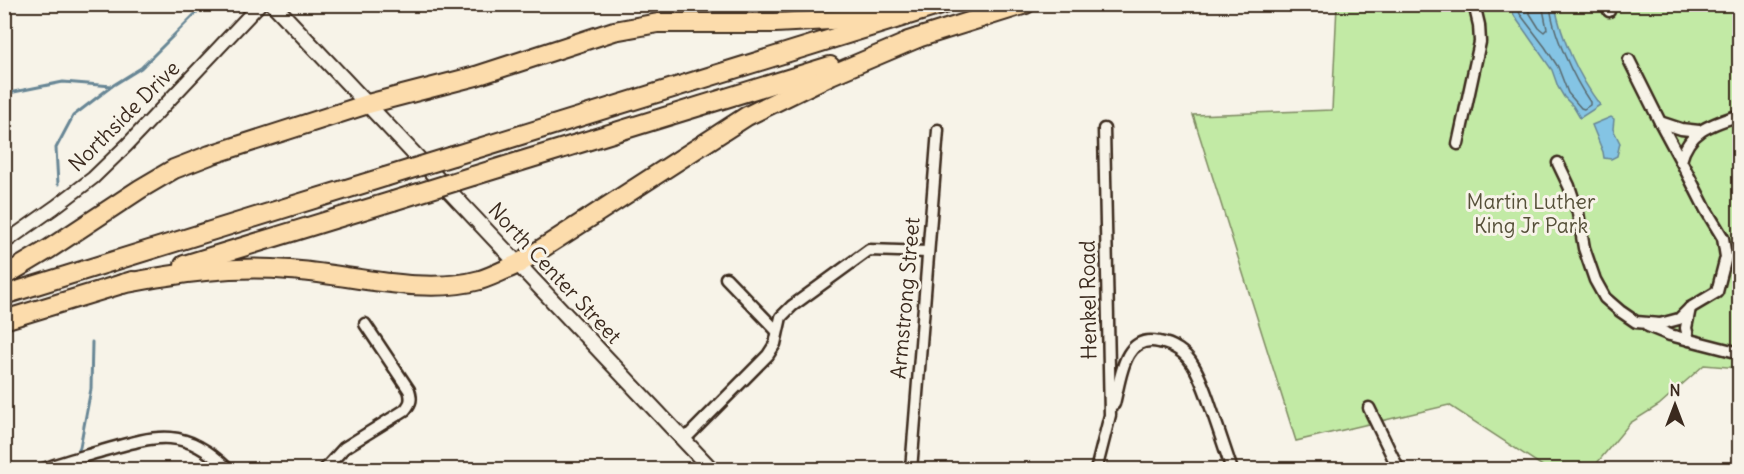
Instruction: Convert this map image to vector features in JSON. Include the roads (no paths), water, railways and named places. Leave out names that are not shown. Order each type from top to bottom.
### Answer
[{"type":"highway","points":[[4,276],[174,169],[210,155],[368,104],[476,76],[614,31],[658,24],[775,23],[849,19],[923,4]]},
{"type":"highway","points":[[4,295],[944,4]]},
{"type":"highway","points":[[4,320],[1026,4]]},
{"type":"highway","points":[[122,284],[177,273],[233,268],[289,270],[411,284],[446,285],[480,280],[518,264],[747,116],[831,75],[918,38]]},
{"type":"main road","name":"North Center Street","points":[[273,4],[712,470]]},
{"type":"street","name":"Northside Drive","points":[[4,243],[93,178],[260,4]]},
{"type":"street","points":[[1458,144],[1480,42],[1474,4]]},
{"type":"street","points":[[1629,60],[1706,210],[1724,238],[1726,257],[1717,292],[1690,308],[1679,319],[1660,324],[1636,322]]},
{"type":"street","points":[[1660,122],[1681,129],[1699,131],[1740,115]]},
{"type":"street","name":"Henkel Road","points":[[1096,470],[1110,415],[1104,129]]},
{"type":"street","name":"Armstrong Street","points":[[911,470],[938,130]]},
{"type":"street","points":[[1681,161],[1683,152],[1699,131]]},
{"type":"street","points":[[1558,163],[1578,213],[1584,248],[1595,280],[1605,297],[1636,322],[1670,335],[1740,352]]},
{"type":"street","points":[[684,440],[768,355],[775,344],[782,317],[792,306],[868,250],[928,252]]},
{"type":"street","points":[[726,278],[777,331]]},
{"type":"street","points":[[1689,340],[1686,328],[1690,308]]},
{"type":"street","points":[[324,470],[345,448],[410,405],[409,390],[365,324]]},
{"type":"street","points":[[1110,415],[1131,348],[1140,342],[1150,340],[1178,348],[1192,363],[1202,382],[1232,470]]},
{"type":"street","points":[[1369,408],[1400,470]]},
{"type":"street","points":[[41,470],[140,440],[165,437],[189,441],[211,452],[229,470]]},
{"type":"water","points":[[1509,5],[1555,5],[1572,57],[1600,105],[1580,118],[1564,97],[1552,70]]},
{"type":"water","points":[[1611,117],[1614,119],[1613,129],[1620,143],[1617,156],[1611,159],[1604,158],[1592,125]]},
{"type":"waterway","points":[[4,94],[63,82],[112,86],[141,68],[205,4]]},
{"type":"waterway","points":[[58,184],[56,148],[73,116],[112,86]]},
{"type":"waterway","points":[[76,455],[80,447],[91,389],[92,342]]},
{"type":"park label","name":"Martin Luther King Jr Park","points":[[1531,213]]}]
